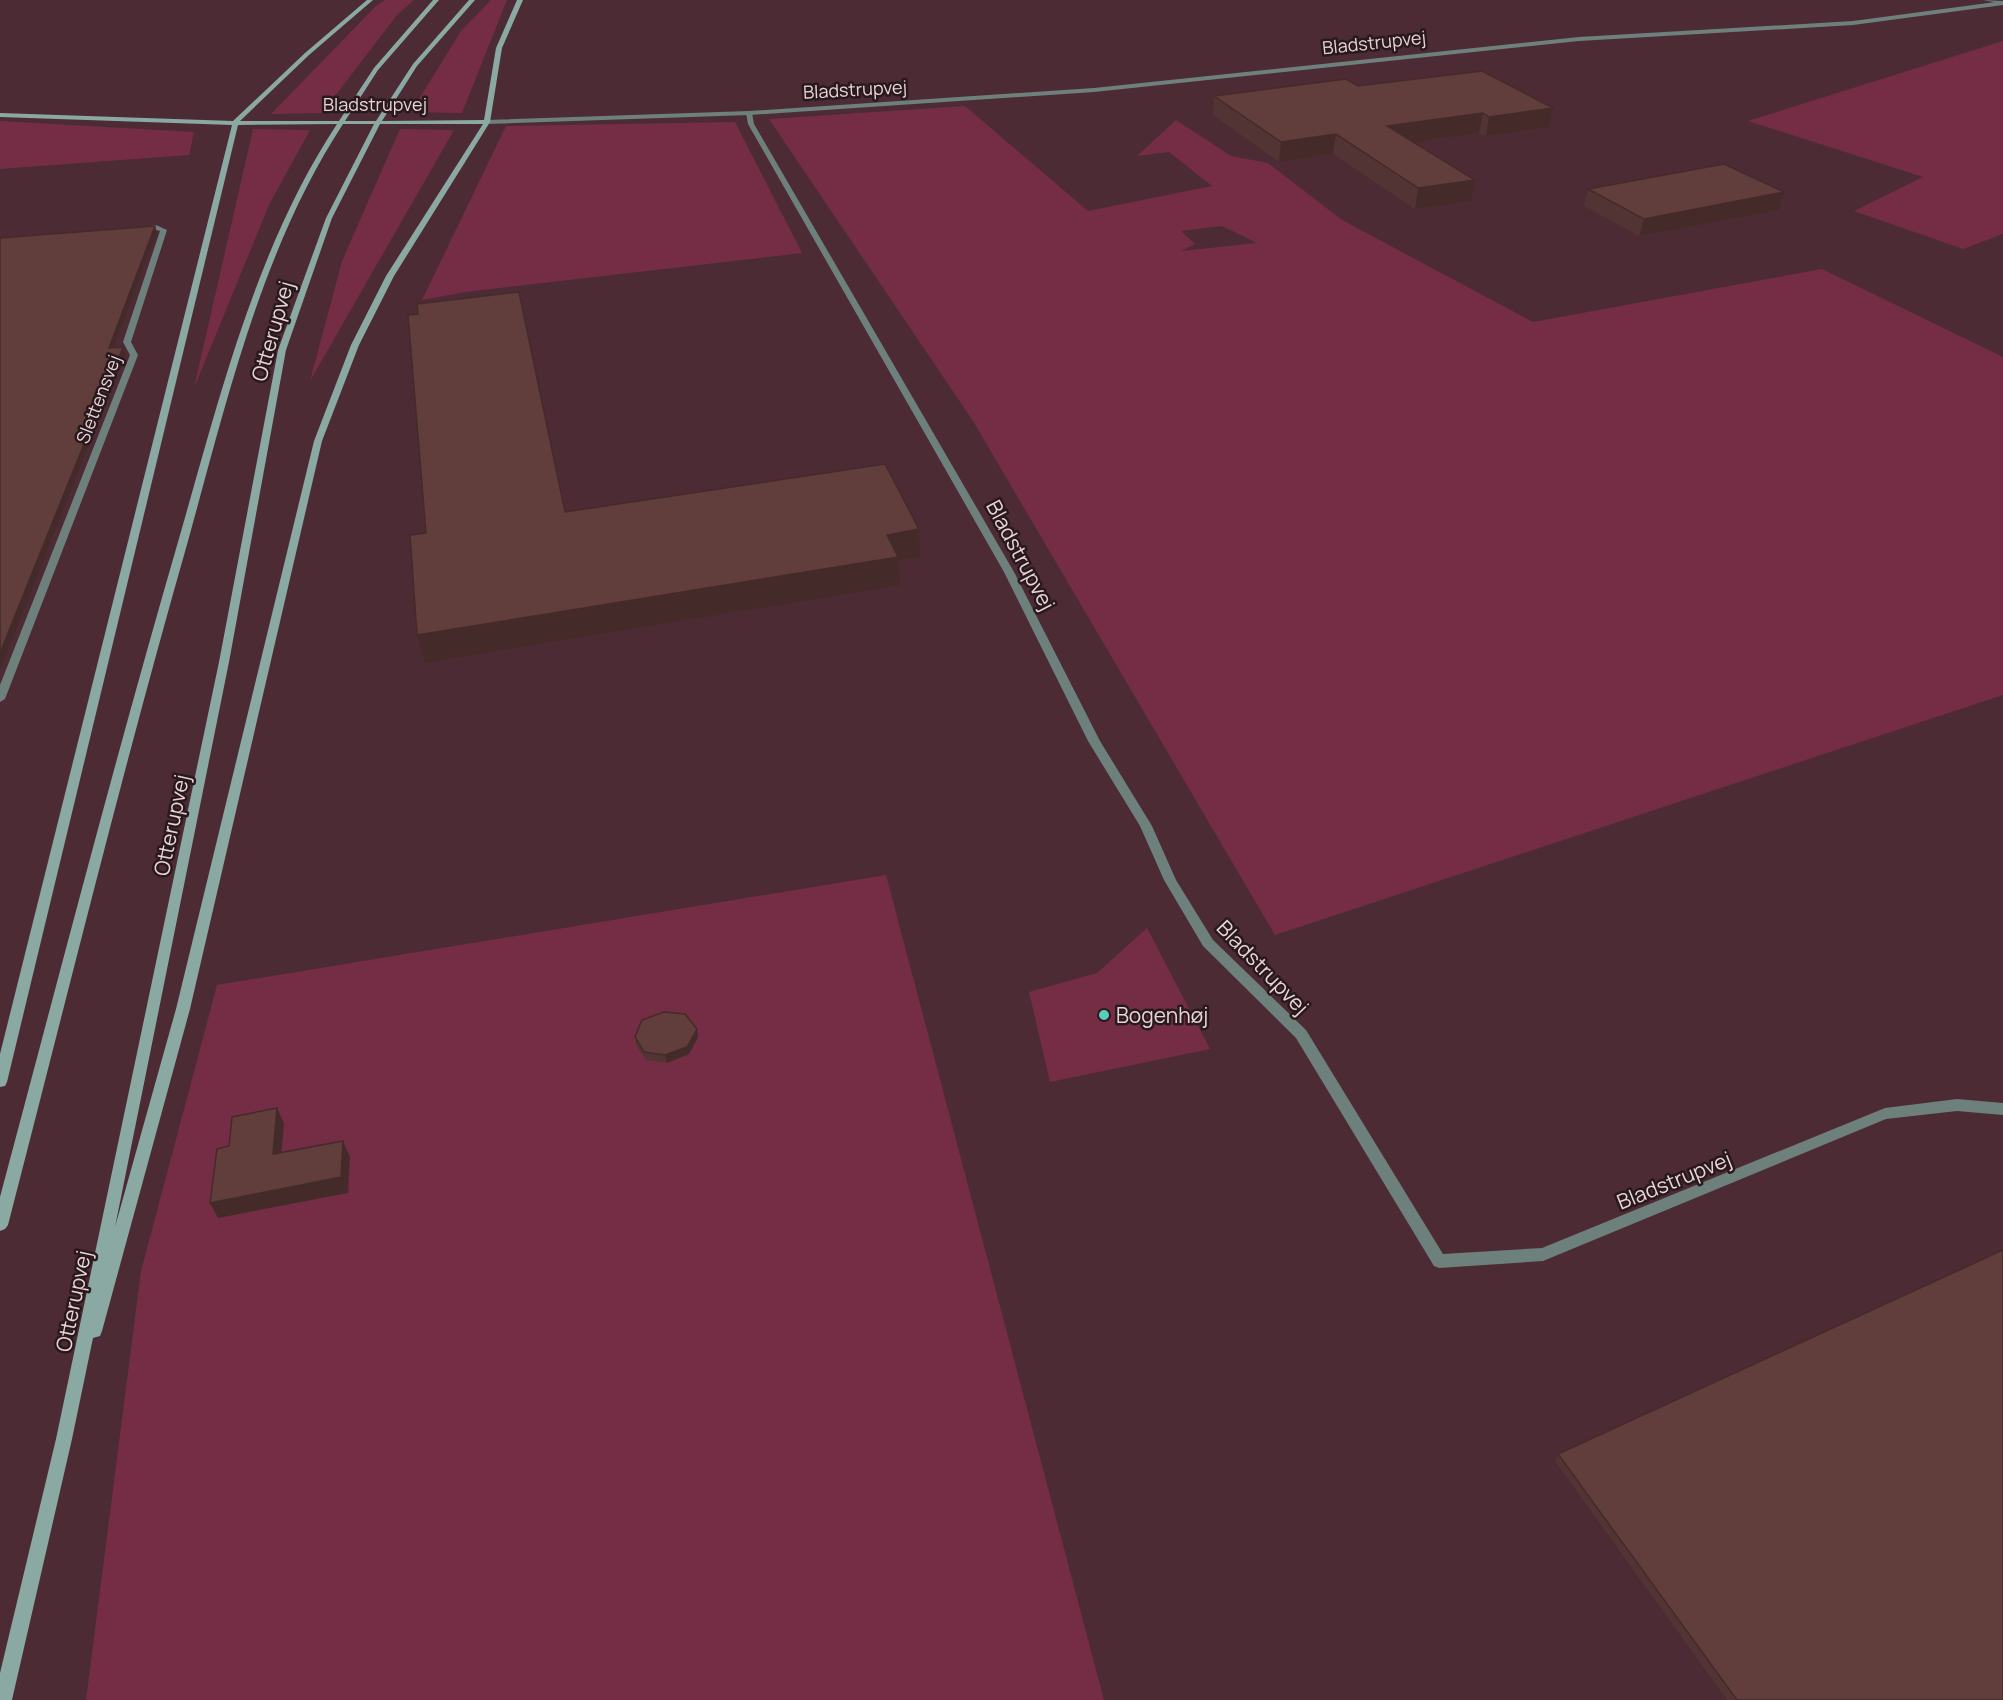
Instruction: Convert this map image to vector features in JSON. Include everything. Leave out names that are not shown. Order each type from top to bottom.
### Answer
[{"type":"main road","points":[[0,1082],[235,123],[307,54],[370,0]]},
{"type":"main road","name":"Otterupvej","points":[[0,1225],[145,673],[236,356],[284,225],[328,142],[376,69],[436,0]]},
{"type":"main road","name":"Otterupvej","points":[[3,1700],[64,1439],[222,674],[282,350],[329,218],[370,135],[415,65],[472,0]]},
{"type":"main road","points":[[64,1439],[183,1009],[318,441],[356,345],[390,276],[487,122],[499,48],[520,0]]},
{"type":"main road","name":"Bladstrupvej","points":[[0,115],[235,123],[487,122]]},
{"type":"street","points":[[1986,0],[2003,3]]},
{"type":"street","name":"Bladstrupvej","points":[[487,122],[749,113],[1094,90],[1579,39],[1853,23],[2003,3]]},
{"type":"street","name":"Bladstrupvej","points":[[749,113],[751,124],[1009,572],[1094,741],[1146,826],[1176,889],[1208,943],[1301,1034],[1439,1262],[1543,1254],[1885,1114],[1957,1105],[2003,1108]]},
{"type":"street","name":"Slettensvej","points":[[0,699],[134,355],[127,342],[164,230],[156,227],[134,229]]},
{"type":"shaded area","points":[[385,0],[414,0],[397,15],[322,113],[271,114],[376,6]]},
{"type":"shaded area","points":[[491,0],[507,0],[462,113],[411,112],[461,31]]},
{"type":"shaded area","points":[[2003,41],[2003,234],[1963,249],[1854,211],[1923,177],[1748,121]]},
{"type":"shaded area","points":[[965,106],[1088,211],[1212,186],[1169,152],[1137,156],[1176,120],[1231,156],[1268,163],[1342,220],[1533,322],[1822,269],[2003,357],[2003,695],[1275,935],[973,421],[769,119]],"holes":[[[1222,226],[1257,243],[1181,251],[1195,244],[1181,231]]]},
{"type":"shaded area","points":[[0,121],[194,132],[189,155],[0,169]]},
{"type":"shaded area","points":[[735,122],[802,253],[465,292],[422,300],[506,126]]},
{"type":"shaded area","points":[[253,129],[310,130],[269,205],[194,388]]},
{"type":"shaded area","points":[[400,129],[454,130],[310,381],[342,261]]},
{"type":"shaded area","points":[[886,875],[1104,1700],[86,1700],[141,1271],[217,985]]},
{"type":"shaded area","points":[[1147,928],[1210,1049],[1050,1082],[1029,992],[1097,973]]},
{"type":"building","points":[[1482,71],[1553,108],[1489,117],[1483,113],[1387,126],[1475,180],[1418,188],[1336,134],[1281,142],[1214,96],[1346,79],[1358,86]]},
{"type":"building","points":[[1724,164],[1784,192],[1644,219],[1588,189]]},
{"type":"building","points":[[155,226],[109,348],[123,347],[0,653],[0,238]]},
{"type":"building","points":[[519,292],[565,512],[885,464],[919,529],[887,535],[898,557],[417,635],[410,535],[426,533],[408,315],[418,314],[417,304]]},
{"type":"building","points":[[664,1012],[685,1014],[697,1029],[687,1047],[665,1055],[644,1052],[635,1037],[642,1020]]},
{"type":"building","points":[[277,1108],[273,1154],[343,1141],[341,1177],[210,1203],[217,1149],[229,1146],[232,1117]]},
{"type":"building","points":[[2003,1250],[2003,1700],[1737,1700],[1558,1454]]},
{"type":"place","name":"Bogenhøj","points":[[1104,1015]]}]
